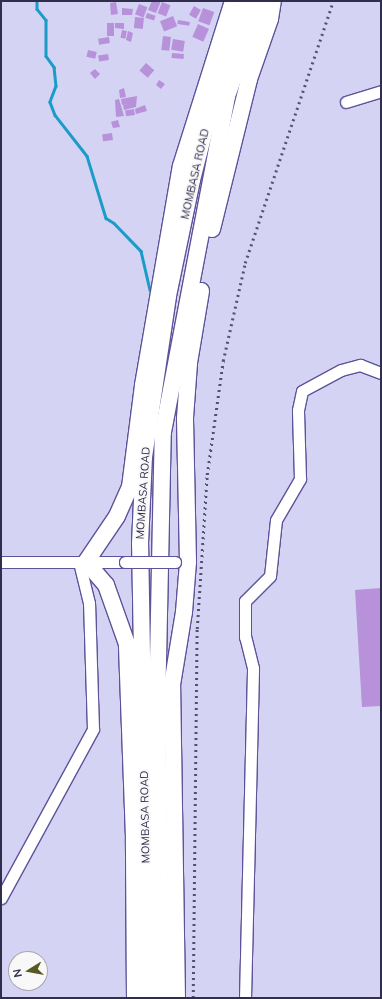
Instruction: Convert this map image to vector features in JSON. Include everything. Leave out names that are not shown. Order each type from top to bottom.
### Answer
[{"type":"highway","points":[[136,998],[134,838],[126,644],[106,585],[83,562],[117,516],[130,487],[144,377],[181,166],[234,1]]},
{"type":"highway","name":"MOMBASA ROAD","points":[[148,998],[140,544],[144,457],[168,296],[192,180],[209,114],[249,1]]},
{"type":"highway","name":"MOMBASA ROAD","points":[[162,998],[158,701],[164,432],[227,96],[261,1]]},
{"type":"highway","points":[[177,998],[172,685],[184,612],[181,562],[184,426],[189,363],[212,227],[249,79],[270,19],[273,1]]},
{"type":"street","points":[[346,102],[381,91]]},
{"type":"street","points":[[245,998],[253,668],[244,637],[245,601],[270,576],[276,520],[300,479],[298,410],[302,390],[341,370],[360,365],[381,373]]},
{"type":"street","points":[[1,562],[181,562]]},
{"type":"street","points":[[1,898],[93,729],[89,603],[83,562]]},
{"type":"building","points":[[152,1],[161,1],[156,13],[148,10]]},
{"type":"building","points":[[116,2],[118,14],[111,15],[110,3]]},
{"type":"building","points":[[162,2],[170,5],[166,16],[158,13]]},
{"type":"building","points":[[139,4],[147,7],[143,17],[135,14]]},
{"type":"building","points":[[194,6],[201,10],[196,19],[189,15]]},
{"type":"building","points":[[122,8],[133,9],[132,15],[122,15]]},
{"type":"building","points":[[203,8],[214,12],[209,25],[198,21]]},
{"type":"building","points":[[147,13],[156,16],[154,21],[145,18]]},
{"type":"building","points":[[173,16],[177,26],[164,31],[160,21]]},
{"type":"building","points":[[135,17],[144,18],[143,29],[134,28]]},
{"type":"building","points":[[178,20],[190,22],[189,26],[177,24]]},
{"type":"building","points":[[107,23],[114,23],[114,36],[107,36]]},
{"type":"building","points":[[115,23],[124,23],[124,29],[115,28]]},
{"type":"building","points":[[198,24],[209,29],[203,42],[192,37]]},
{"type":"building","points":[[122,30],[127,31],[125,39],[120,38]]},
{"type":"building","points":[[128,31],[133,33],[131,42],[126,40]]},
{"type":"building","points":[[163,36],[171,37],[169,51],[161,50]]},
{"type":"building","points":[[109,37],[110,43],[99,45],[98,39]]},
{"type":"building","points":[[173,39],[185,41],[183,52],[171,50]]},
{"type":"building","points":[[88,50],[97,52],[95,59],[86,57]]},
{"type":"building","points":[[172,53],[184,54],[184,59],[172,58]]},
{"type":"building","points":[[108,54],[109,60],[99,61],[98,56]]},
{"type":"building","points":[[146,63],[154,70],[148,78],[139,71]]},
{"type":"building","points":[[95,69],[100,74],[95,79],[90,73]]},
{"type":"building","points":[[159,80],[165,84],[161,89],[156,85]]},
{"type":"building","points":[[124,88],[126,97],[120,98],[119,90]]},
{"type":"building","points":[[137,96],[136,107],[124,110],[123,105],[130,103],[122,105],[121,99]]},
{"type":"building","points":[[119,99],[124,116],[116,117],[115,100]]},
{"type":"building","points":[[145,105],[147,111],[136,114],[135,109]]},
{"type":"building","points":[[134,109],[135,115],[126,116],[125,110]]},
{"type":"building","points":[[118,120],[120,127],[113,128],[111,122]]},
{"type":"building","points":[[112,133],[113,140],[103,141],[102,134]]},
{"type":"building","points":[[381,588],[381,706],[362,707],[355,590]]},
{"type":"waterway","points":[[37,1],[37,9],[46,20],[46,56],[54,67],[56,86],[50,102],[55,115],[87,156],[106,218],[114,223],[141,251],[150,290]]},
{"type":"railway","points":[[193,998],[197,629],[207,475],[223,361],[245,263],[333,1]]}]
